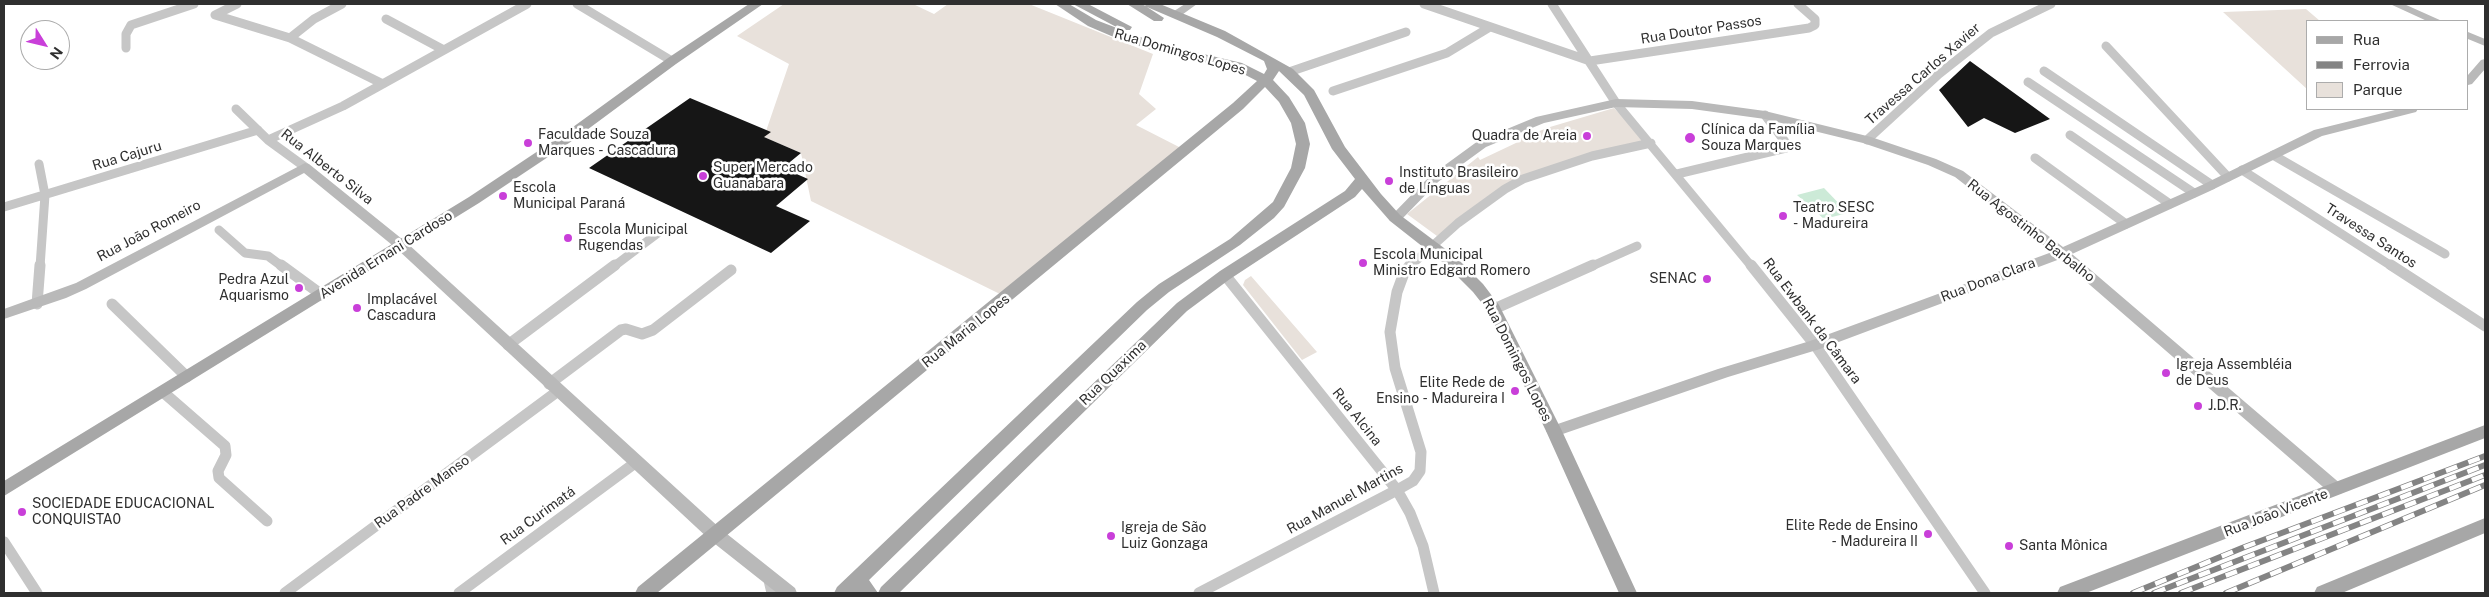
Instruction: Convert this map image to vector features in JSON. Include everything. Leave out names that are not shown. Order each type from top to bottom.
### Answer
[{"type":"main road","name":"Avenida Ernani Cardoso","points":[[4,489],[402,246],[567,138],[672,62],[757,4]]},
{"type":"main road","name":"Rua Domingos Lopes","points":[[1061,4],[1092,23],[1136,41],[1238,66],[1266,81],[1284,100],[1298,124],[1303,144],[1298,168]]},
{"type":"main road","points":[[1079,4],[1126,27],[1206,52],[1238,66]]},
{"type":"main road","points":[[1133,4],[1168,22],[1229,39]]},
{"type":"main road","name":"Rua Domingos Lopes","points":[[1150,4],[1270,58],[1289,72],[1309,93],[1339,149],[1362,180],[1395,218],[1460,269],[1494,309],[1554,431],[1628,593]]},
{"type":"main road","points":[[1266,81],[1273,69],[1270,58]]},
{"type":"main road","name":"Rua Maria Lopes","points":[[644,593],[1266,81]]},
{"type":"main road","name":"Rua Quaxima","points":[[843,593],[864,586],[1142,306],[1164,288],[1235,242],[1268,215],[1279,204],[1298,168]]},
{"type":"main road","name":"Rua Quaxima","points":[[887,593],[1166,322],[1199,293],[1350,194],[1362,180]]},
{"type":"main road","name":"Rua João Vicente","points":[[2066,593],[2485,431]]},
{"type":"main road","points":[[2323,593],[2485,525]]},
{"type":"street","points":[[126,48],[126,34],[131,25],[194,4]]},
{"type":"street","points":[[238,4],[217,12],[215,16],[290,38],[383,84]]},
{"type":"street","points":[[290,38],[314,19],[342,4]]},
{"type":"street","points":[[268,140],[329,114],[442,49],[527,4]]},
{"type":"street","points":[[577,4],[672,62]]},
{"type":"street","points":[[1175,15],[1192,4]]},
{"type":"street","points":[[1424,4],[1590,61]]},
{"type":"street","name":"Rua Ewbank da Câmara","points":[[1552,4],[1616,103],[1677,174],[1815,345],[1985,593]]},
{"type":"street","name":"Rua Doutor Passos","points":[[1590,61],[1809,28],[1815,25],[1814,19],[1798,4]]},
{"type":"street","name":"Travessa Carlos Xavier","points":[[1867,140],[1939,74],[1991,33],[2052,4]]},
{"type":"street","points":[[2395,4],[2434,20]]},
{"type":"street","points":[[386,20],[442,49]]},
{"type":"street","points":[[1333,91],[1432,59],[1460,47],[1490,28]]},
{"type":"street","points":[[1289,72],[1406,32]]},
{"type":"street","points":[[2469,35],[2485,43]]},
{"type":"street","points":[[2106,46],[2228,177]]},
{"type":"street","points":[[2469,81],[2485,62]]},
{"type":"street","points":[[2044,70],[2212,185]]},
{"type":"street","points":[[2028,82],[2194,193]]},
{"type":"street","name":"Rua Agostinho Barbalho","points":[[1395,218],[1434,178],[1482,144],[1540,120],[1616,103],[1692,105],[1765,115],[1867,140],[1932,162],[1959,174],[1987,194],[2062,253],[2336,489]]},
{"type":"street","name":"Rua Alberto Silva","points":[[236,110],[268,140],[402,246]]},
{"type":"street","name":"Rua Dona Clara","points":[[1554,431],[1723,373],[1815,345],[2062,253],[2212,185],[2318,133],[2408,110]]},
{"type":"street","points":[[1677,174],[1786,148],[1786,143],[1765,115]]},
{"type":"street","name":"Rua Cajuru","points":[[4,206],[258,130]]},
{"type":"street","points":[[2070,135],[2170,204]]},
{"type":"street","name":"Rua Manuel Martins","points":[[1199,593],[1413,481],[1422,465],[1421,452],[1395,368],[1391,347],[1392,315],[1404,274],[1430,246],[1484,203],[1523,179],[1592,156],[1651,143]]},
{"type":"street","points":[[2273,154],[2444,254]]},
{"type":"street","points":[[2035,158],[2126,224]]},
{"type":"street","points":[[37,304],[45,195],[39,164]]},
{"type":"street","name":"Rua João Romeiro","points":[[4,314],[37,304],[81,286],[305,168]]},
{"type":"street","name":"Travessa Santos","points":[[2242,170],[2485,326]]},
{"type":"street","points":[[219,230],[245,253],[268,256],[322,296]]},
{"type":"street","points":[[508,345],[658,233]]},
{"type":"street","points":[[402,246],[635,463],[716,535],[790,593]]},
{"type":"street","points":[[1494,309],[1637,246]]},
{"type":"street","name":"Rua Padre Manso","points":[[285,593],[554,388],[619,331],[626,329],[642,334],[653,330],[731,270]]},
{"type":"street","name":"Rua Alcina","points":[[1225,276],[1397,490],[1410,513],[1422,546],[1432,577],[1434,593]]},
{"type":"street","points":[[112,304],[187,378]]},
{"type":"street","points":[[162,392],[225,446],[226,455],[218,470],[218,478],[267,521]]},
{"type":"street","name":"Rua Curimatá","points":[[459,593],[635,463]]},
{"type":"street","points":[[4,542],[37,593]]},
{"type":"street","points":[[768,575],[772,593]]},
{"type":"green space","points":[[784,4],[913,4],[934,14],[948,4],[1029,4],[1153,54],[1139,94],[1156,109],[1136,125],[1181,148],[1002,295],[811,201],[801,153],[764,137],[789,64],[737,36]]},
{"type":"green space","points":[[2306,9],[2319,20],[2306,20],[2306,88],[2223,12]]},
{"type":"green space","points":[[1614,108],[1645,141],[1538,170],[1437,236],[1407,214],[1478,157],[1480,160],[1518,142],[1521,138],[1550,127]]},
{"type":"green space","points":[[1251,276],[1317,352],[1302,360],[1243,285],[1245,280]]},
{"type":"shaded area","points":[[1824,188],[1848,213],[1824,219],[1797,195]]},
{"type":"building","points":[[1970,61],[2050,119],[2015,133],[1984,118],[1968,127],[1939,90]]},
{"type":"building","name":"Super Mercado Guanabara","points":[[690,98],[771,132],[764,137],[801,153],[790,162],[800,166],[792,172],[808,179],[776,206],[810,221],[771,253],[589,168]]},
{"type":"railway","points":[[2133,593],[2242,548],[2485,456]]},
{"type":"railway","points":[[2154,593],[2485,465]]},
{"type":"railway","points":[[2181,593],[2485,475]]},
{"type":"railway","points":[[2226,593],[2485,485]]},
{"type":"place","name":"Quadra de Areia","points":[[1587,136]]},
{"type":"place","name":"Clínica da Família Souza Marques","points":[[1690,138]]},
{"type":"place","name":"Faculdade Souza Marques - Cascadura","points":[[528,143]]},
{"type":"place","name":"Super Mercado Guanabara","points":[[703,176]]},
{"type":"place","name":"Instituto Brasileiro de Línguas","points":[[1389,181]]},
{"type":"place","name":"Escola Municipal Paraná","points":[[503,196]]},
{"type":"place","name":"Teatro SESC - Madureira","points":[[1783,216]]},
{"type":"place","name":"Escola Municipal Rugendas","points":[[568,238]]},
{"type":"place","name":"Escola Municipal Ministro Edgard Romero","points":[[1363,263]]},
{"type":"place","name":"SENAC","points":[[1707,279]]},
{"type":"place","name":"Pedra Azul Aquarismo","points":[[299,288]]},
{"type":"place","name":"Implacável Cascadura","points":[[357,308]]},
{"type":"place","name":"Igreja Assembléia de Deus","points":[[2166,373]]},
{"type":"place","name":"Elite Rede de Ensino - Madureira I","points":[[1515,391]]},
{"type":"place","name":"J.D.R.","points":[[2198,406]]},
{"type":"place","name":"SOCIEDADE EDUCACIONAL CONQUISTA0","points":[[22,512]]},
{"type":"place","name":"Elite Rede de Ensino - Madureira II","points":[[1928,534]]},
{"type":"place","name":"Igreja de São Luiz Gonzaga","points":[[1111,536]]},
{"type":"place","name":"Santa Mônica","points":[[2009,546]]}]
